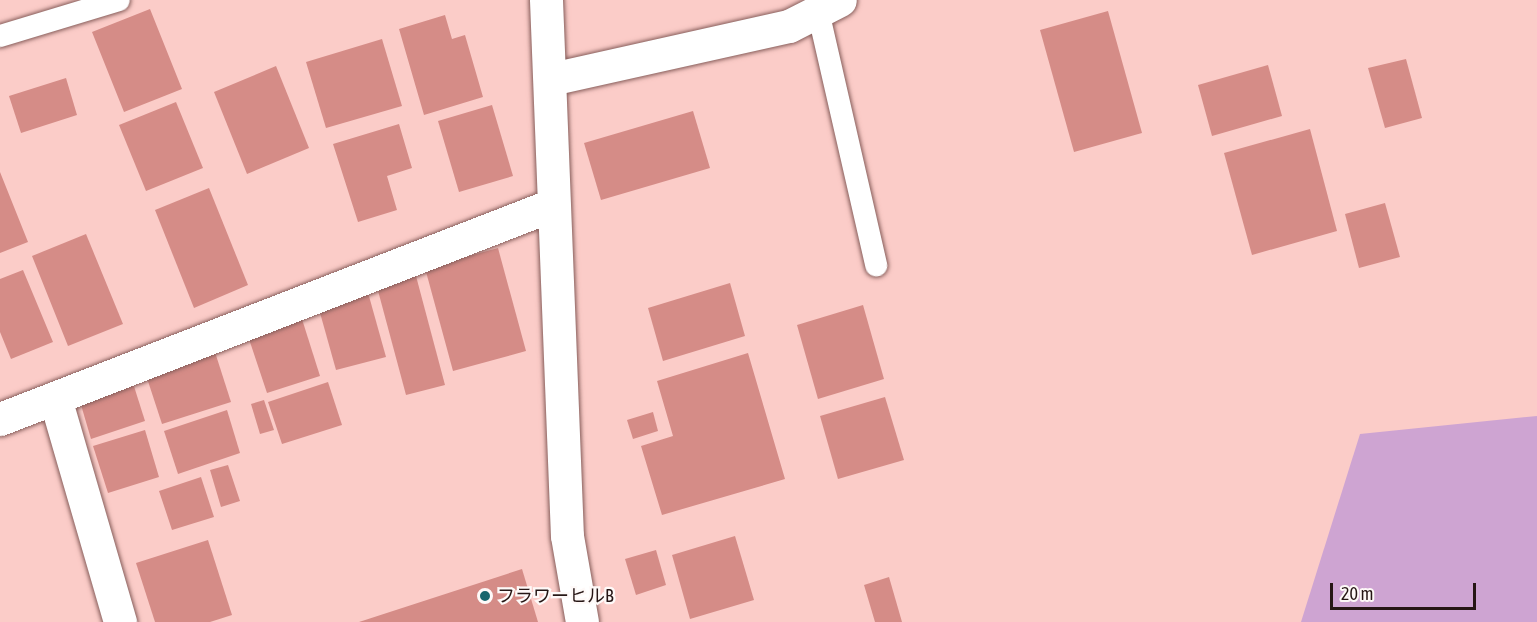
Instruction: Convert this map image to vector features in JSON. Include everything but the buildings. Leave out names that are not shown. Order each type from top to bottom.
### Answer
[{"type":"street","points":[[546,0],[552,205],[567,536],[582,622]]},
{"type":"street","points":[[550,80],[789,26],[829,6]]},
{"type":"street","points":[[0,419],[552,205]]},
{"type":"street","points":[[54,398],[120,622]]},
{"type":"lane","points":[[0,36],[119,0]]},
{"type":"lane","points":[[829,6],[876,265]]},
{"type":"shaded area","points":[[1537,416],[1537,622],[1301,622],[1360,434]]},
{"type":"place","name":"フラワーヒルB","points":[[485,596]]}]
